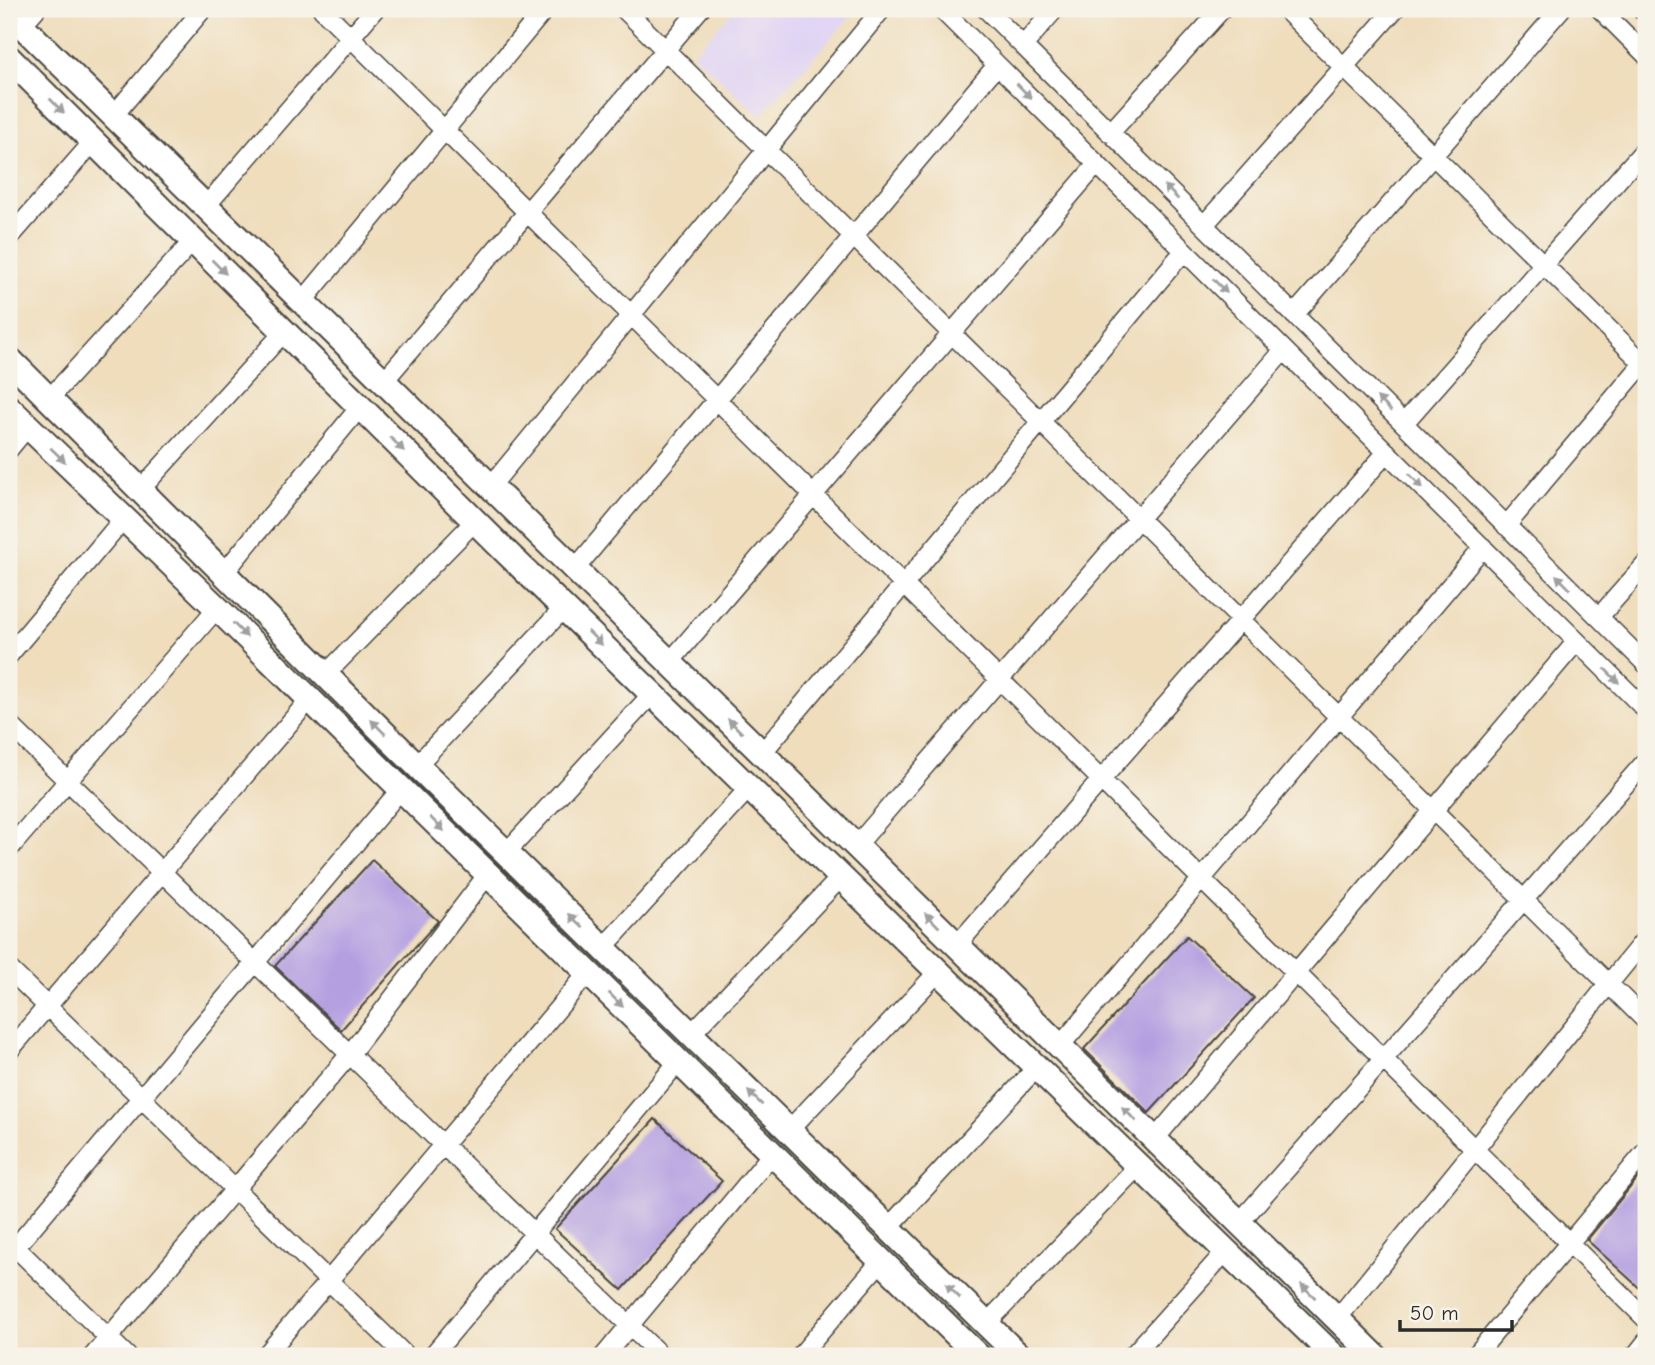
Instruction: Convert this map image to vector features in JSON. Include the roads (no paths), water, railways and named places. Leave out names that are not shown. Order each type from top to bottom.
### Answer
[{"type":"street","points":[[114,116],[203,9]]},
{"type":"street","points":[[322,9],[1646,1319]]},
{"type":"street","points":[[206,206],[375,9]]},
{"type":"street","points":[[303,301],[545,9]]},
{"type":"street","points":[[624,9],[1646,1021]]},
{"type":"street","points":[[384,381],[700,9]]},
{"type":"street","points":[[491,486],[882,9]]},
{"type":"street","points":[[941,9],[1646,710]]},
{"type":"street","points":[[986,9],[1646,664]]},
{"type":"street","points":[[1023,46],[1055,9]]},
{"type":"street","points":[[1110,133],[1222,9]]},
{"type":"street","points":[[1285,9],[1645,363],[1506,526]]},
{"type":"street","points":[[1204,225],[1395,9]]},
{"type":"street","points":[[1294,315],[1561,9]]},
{"type":"street","points":[[1600,9],[1646,55]]},
{"type":"street","points":[[1642,9],[1646,13]]},
{"type":"street","points":[[22,15],[114,116],[1375,1356]]},
{"type":"street","points":[[9,58],[475,521],[1226,1251],[1320,1352]]},
{"type":"street","points":[[575,569],[997,65]]},
{"type":"street","points":[[9,238],[93,142]]},
{"type":"street","points":[[1404,424],[1646,148]]},
{"type":"street","points":[[670,662],[1097,164]]},
{"type":"street","points":[[49,399],[193,241]]},
{"type":"street","points":[[762,753],[1184,251]]},
{"type":"street","points":[[141,490],[284,332]]},
{"type":"street","points":[[856,846],[1284,350]]},
{"type":"street","points":[[9,359],[325,675],[1019,1356]]},
{"type":"street","points":[[224,573],[360,407]]},
{"type":"street","points":[[9,408],[310,699],[973,1354]]},
{"type":"street","points":[[9,449],[28,426]]},
{"type":"street","points":[[957,945],[1387,452]]},
{"type":"street","points":[[9,655],[124,518]]},
{"type":"street","points":[[325,675],[475,521]]},
{"type":"street","points":[[1060,1046],[1483,547]]},
{"type":"street","points":[[1599,617],[1646,564]]},
{"type":"street","points":[[9,849],[217,608]]},
{"type":"street","points":[[417,765],[564,608]]},
{"type":"street","points":[[1154,1140],[1577,641]]},
{"type":"street","points":[[506,853],[652,694]]},
{"type":"street","points":[[9,1051],[310,699]]},
{"type":"street","points":[[9,724],[662,1356]]},
{"type":"street","points":[[1239,1223],[1646,761]]},
{"type":"street","points":[[603,948],[749,788]]},
{"type":"street","points":[[127,1356],[11,1248],[401,789]]},
{"type":"street","points":[[93,1356],[350,1054],[488,874]]},
{"type":"street","points":[[691,1034],[841,877]]},
{"type":"street","points":[[1337,1319],[1646,938]]},
{"type":"street","points":[[9,969],[406,1356]]},
{"type":"street","points":[[789,1130],[938,972]]},
{"type":"street","points":[[265,1356],[588,973]]},
{"type":"street","points":[[432,1356],[678,1062]]},
{"type":"street","points":[[888,1228],[1037,1067]]},
{"type":"street","points":[[1475,1356],[1646,1151]]},
{"type":"street","points":[[604,1356],[772,1154]]},
{"type":"street","points":[[986,1324],[1138,1166]]},
{"type":"street","points":[[1132,1356],[1226,1251]]},
{"type":"street","points":[[800,1356],[881,1261]]},
{"type":"street","points":[[1634,1356],[1646,1342]]}]
